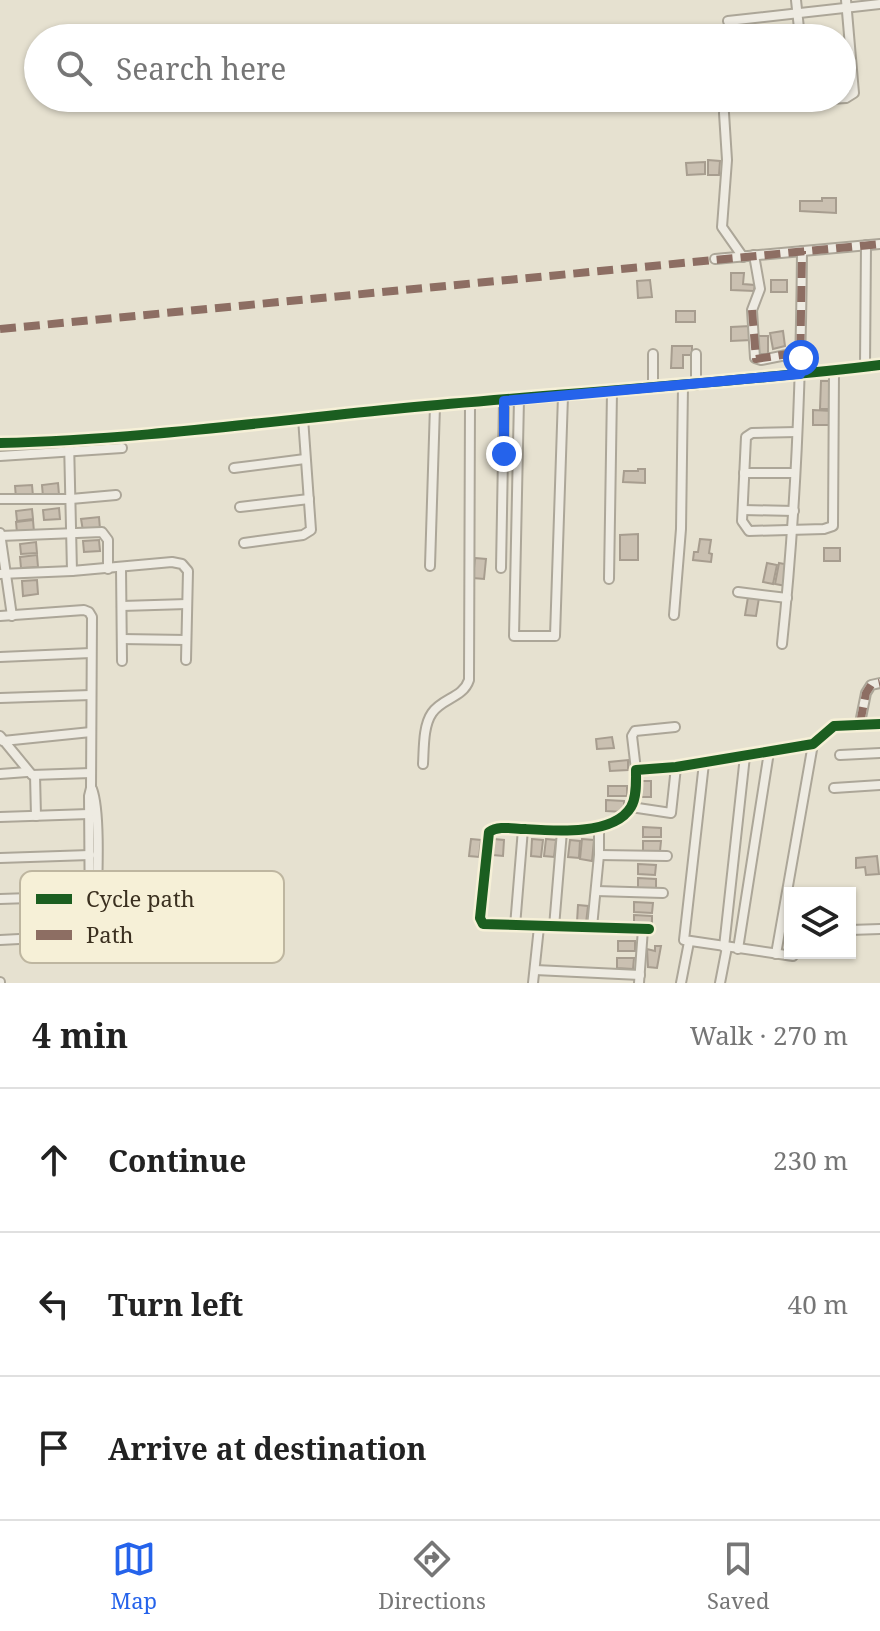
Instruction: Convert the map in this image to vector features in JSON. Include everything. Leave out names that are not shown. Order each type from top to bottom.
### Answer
[{"type":"street","points":[[796,0],[798,24]]},
{"type":"street","points":[[846,4],[848,24]]},
{"type":"street","points":[[728,21],[846,4],[880,4]]},
{"type":"street","points":[[724,113],[727,160],[722,227],[743,257]]},
{"type":"street","points":[[715,259],[880,244]]},
{"type":"street","points":[[865,365],[866,245]]},
{"type":"street","points":[[782,644],[794,511],[801,363],[802,251]]},
{"type":"street","points":[[754,255],[760,289],[752,310],[755,358],[801,363],[834,371],[880,365]]},
{"type":"street","points":[[695,381],[696,357]]},
{"type":"street","points":[[652,386],[653,359]]},
{"type":"street","points":[[0,443],[69,441],[652,386],[683,386],[695,381],[801,363]]},
{"type":"street","points":[[797,432],[752,433],[746,437],[742,521],[749,531],[829,528],[834,524],[834,371]]},
{"type":"street","points":[[674,615],[681,529],[683,386]]},
{"type":"street","points":[[609,579],[612,392]]},
{"type":"street","points":[[519,399],[514,636],[555,636],[563,396]]},
{"type":"street","points":[[501,568],[504,401]]},
{"type":"street","points":[[423,764],[429,718],[436,708],[465,690],[469,680],[470,403]]},
{"type":"street","points":[[430,566],[435,406]]},
{"type":"street","points":[[244,543],[309,533],[303,418]]},
{"type":"street","points":[[69,441],[72,571]]},
{"type":"street","points":[[0,456],[122,448]]},
{"type":"street","points":[[234,468],[305,459]]},
{"type":"street","points":[[744,473],[795,473]]},
{"type":"street","points":[[0,499],[71,499],[116,495]]},
{"type":"street","points":[[240,507],[309,499]]},
{"type":"street","points":[[743,510],[794,511]]},
{"type":"street","points":[[12,616],[3,574],[0,535],[106,534],[108,569]]},
{"type":"street","points":[[3,574],[108,569],[172,562],[182,564],[188,571],[186,660]]},
{"type":"street","points":[[121,568],[122,661]]},
{"type":"street","points":[[738,592],[787,598]]},
{"type":"street","points":[[122,606],[187,604]]},
{"type":"street","points":[[0,616],[89,612],[92,621],[90,871]]},
{"type":"street","points":[[122,639],[186,640]]},
{"type":"street","points":[[0,657],[91,653]]},
{"type":"street","points":[[860,723],[866,693],[871,685],[880,683]]},
{"type":"street","points":[[0,698],[91,695]]},
{"type":"street","points":[[636,770],[704,763],[813,744],[834,726],[880,724]]},
{"type":"street","points":[[535,970],[639,979],[646,929],[485,924],[481,921],[489,832],[494,829],[562,831],[599,827],[622,816],[631,807],[635,790],[633,733],[638,729],[675,727]]},
{"type":"street","points":[[2,738],[91,732]]},
{"type":"street","points":[[2,738],[31,774],[36,816]]},
{"type":"street","points":[[776,954],[813,744]]},
{"type":"street","points":[[738,949],[769,752]]},
{"type":"street","points":[[840,755],[880,753]]},
{"type":"street","points":[[720,983],[745,756]]},
{"type":"street","points":[[704,763],[684,940],[784,955]]},
{"type":"street","points":[[631,807],[671,813],[676,767]]},
{"type":"street","points":[[0,774],[91,773]]},
{"type":"street","points":[[834,788],[880,785]]},
{"type":"street","points":[[91,788],[95,797],[96,871]]},
{"type":"street","points":[[0,817],[89,814]]},
{"type":"street","points":[[592,927],[599,827]]},
{"type":"street","points":[[515,926],[523,829]]},
{"type":"street","points":[[554,927],[562,831]]},
{"type":"street","points":[[0,858],[90,855]]},
{"type":"street","points":[[599,855],[667,856]]},
{"type":"street","points":[[596,891],[663,893]]},
{"type":"street","points":[[0,899],[20,898]]},
{"type":"street","points":[[533,983],[539,927]]},
{"type":"street","points":[[856,930],[880,929]]},
{"type":"street","points":[[0,940],[20,939]]},
{"type":"street","points":[[681,983],[689,942]]},
{"type":"building","points":[[708,160],[720,161],[719,175],[708,175]]},
{"type":"building","points":[[705,162],[705,174],[687,175],[686,163]]},
{"type":"building","points":[[822,198],[836,198],[836,213],[800,211],[800,201],[822,201]]},
{"type":"building","points":[[731,273],[744,273],[743,284],[755,285],[754,291],[731,290]]},
{"type":"building","points":[[650,280],[652,297],[638,298],[637,281]]},
{"type":"building","points":[[771,280],[787,280],[787,292],[771,292]]},
{"type":"building","points":[[676,311],[695,311],[695,322],[676,322]]},
{"type":"building","points":[[750,326],[751,340],[731,341],[731,327]]},
{"type":"building","points":[[783,331],[785,346],[773,349],[770,333]]},
{"type":"building","points":[[757,336],[768,336],[768,354],[756,354]]},
{"type":"building","points":[[672,346],[692,346],[692,355],[683,355],[683,368],[671,368]]},
{"type":"building","points":[[821,381],[832,381],[831,409],[820,409]]},
{"type":"building","points":[[813,410],[832,411],[831,425],[813,425]]},
{"type":"building","points":[[645,469],[645,483],[623,482],[624,471]]},
{"type":"building","points":[[58,483],[59,495],[43,497],[42,485]]},
{"type":"building","points":[[32,485],[33,496],[16,498],[15,486]]},
{"type":"building","points":[[59,508],[60,519],[44,520],[43,510]]},
{"type":"building","points":[[32,509],[33,519],[17,521],[16,511]]},
{"type":"building","points":[[99,517],[100,529],[83,531],[81,519]]},
{"type":"building","points":[[33,520],[34,532],[17,533],[16,522]]},
{"type":"building","points":[[638,534],[638,560],[620,560],[620,535]]},
{"type":"building","points":[[700,539],[711,540],[711,562],[693,560]]},
{"type":"building","points":[[99,540],[100,551],[84,552],[83,541]]},
{"type":"building","points":[[36,542],[37,553],[21,554],[20,544]]},
{"type":"building","points":[[824,548],[840,548],[840,561],[824,561]]},
{"type":"building","points":[[37,555],[38,567],[21,568],[20,557]]},
{"type":"building","points":[[475,558],[486,559],[484,579],[473,578]]},
{"type":"building","points":[[767,563],[777,565],[773,584],[763,582]]},
{"type":"building","points":[[779,563],[790,565],[786,586],[775,584]]},
{"type":"building","points":[[37,580],[38,594],[23,596],[22,581]]},
{"type":"building","points":[[748,597],[759,598],[756,616],[745,615]]},
{"type":"building","points":[[612,737],[614,748],[597,749],[596,739]]},
{"type":"building","points":[[628,760],[628,770],[610,771],[609,762]]},
{"type":"building","points":[[638,781],[651,781],[651,797],[638,797]]},
{"type":"building","points":[[608,786],[627,786],[627,796],[608,796]]},
{"type":"building","points":[[606,800],[624,801],[624,812],[606,811]]},
{"type":"building","points":[[643,827],[661,828],[661,837],[643,837]]},
{"type":"building","points":[[471,839],[481,840],[479,857],[469,856]]},
{"type":"building","points":[[494,839],[504,840],[503,856],[493,855]]},
{"type":"building","points":[[532,839],[543,840],[541,857],[531,856]]},
{"type":"building","points":[[546,839],[556,840],[554,857],[544,856]]},
{"type":"building","points":[[582,839],[594,840],[592,861],[580,859]]},
{"type":"building","points":[[570,840],[580,841],[579,858],[568,857]]},
{"type":"building","points":[[643,841],[661,841],[660,851],[643,851]]},
{"type":"building","points":[[877,856],[879,874],[866,875],[865,867],[856,868],[856,858]]},
{"type":"building","points":[[638,864],[656,865],[655,875],[638,874]]},
{"type":"building","points":[[638,878],[656,879],[656,889],[638,888]]},
{"type":"building","points":[[634,902],[653,903],[652,913],[634,912]]},
{"type":"building","points":[[578,905],[588,906],[586,923],[577,922]]},
{"type":"building","points":[[634,915],[652,916],[652,926],[634,926]]},
{"type":"building","points":[[618,941],[635,941],[635,951],[618,951]]},
{"type":"building","points":[[655,946],[661,946],[657,968],[648,967],[647,949],[655,951]]},
{"type":"building","points":[[617,958],[634,958],[633,969],[617,968]]},
{"type":"marked path","points":[[0,329],[880,244]]},
{"type":"marked path","points":[[800,374],[802,251]]},
{"type":"marked path","points":[[752,310],[756,359],[801,352]]},
{"type":"marked path","points":[[860,723],[866,693],[871,685],[880,683]]},
{"type":"cycle path","points":[[0,443],[152,434],[880,365]]},
{"type":"cycle path","points":[[649,929],[483,924],[480,918],[489,832],[502,828],[566,831],[597,827],[623,816],[631,807],[636,770],[676,767],[813,744],[834,726],[880,724]]},
{"type":"route","points":[[504,454],[504,401],[800,374],[801,358]]}]
